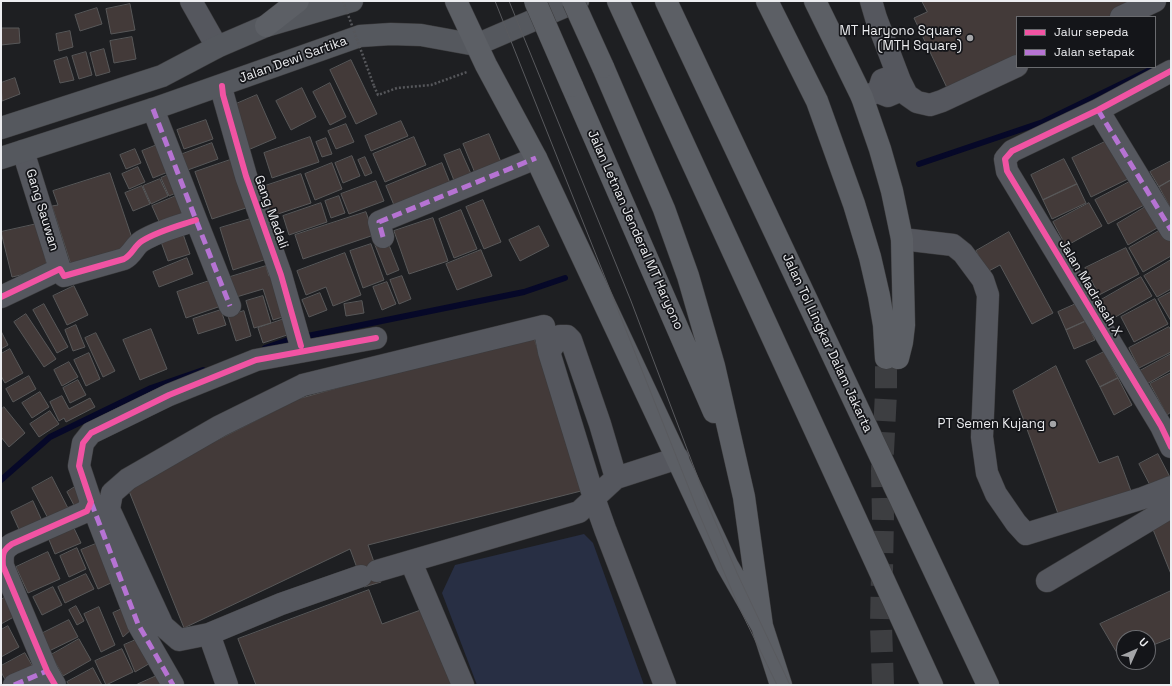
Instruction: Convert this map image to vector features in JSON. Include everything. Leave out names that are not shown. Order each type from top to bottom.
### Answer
[{"type":"highway","points":[[266,26],[298,1]]},
{"type":"highway","points":[[456,1],[486,65],[536,158],[727,565],[762,626]]},
{"type":"highway","name":"Jalan Letnan Jenderal MT Haryono","points":[[535,1],[735,459]]},
{"type":"highway","name":"Jalan Letnan Jenderal MT Haryono","points":[[573,1],[664,209],[688,276],[714,366],[744,496],[762,626],[780,685]]},
{"type":"highway","points":[[618,1],[932,685]]},
{"type":"highway","name":"Jalan Tol Lingkar Dalam Jakarta","points":[[666,1],[691,57],[988,685]]},
{"type":"highway","points":[[769,5],[817,101],[854,204],[870,257],[892,358],[902,342],[904,325],[902,239],[892,191],[880,149],[870,95],[815,1]]},
{"type":"main road","points":[[1,128],[162,76],[217,46],[266,26],[352,1]]},
{"type":"main road","points":[[476,45],[578,1]]},
{"type":"main road","name":"Jalan Dewi Sartika","points":[[1,158],[222,86],[360,36],[391,34],[421,35],[476,45]]},
{"type":"street","points":[[191,1],[217,46]]},
{"type":"street","points":[[871,1],[900,81],[907,94],[917,102],[930,105],[942,101],[1016,66]]},
{"type":"street","points":[[1123,16],[1155,1]]},
{"type":"street","points":[[1171,71],[1098,110],[1171,230]]},
{"type":"street","points":[[870,95],[882,80],[890,77],[900,81]]},
{"type":"street","name":"Gang Madali","points":[[222,86],[223,95],[246,176],[278,265],[300,341]]},
{"type":"street","points":[[153,109],[230,306]]},
{"type":"street","name":"Jalan Madrasah X","points":[[1098,110],[1012,152],[1005,159],[1007,171],[1166,424],[1171,447]]},
{"type":"street","name":"Gang Sauwan","points":[[23,151],[60,269]]},
{"type":"street","points":[[383,237],[379,222],[536,158]]},
{"type":"street","points":[[1,297],[60,269],[64,276],[124,259],[130,255],[140,242],[147,238],[196,220]]},
{"type":"street","points":[[902,239],[953,245],[963,253],[983,280],[988,295],[982,437],[987,473],[996,494],[1016,523],[1026,534],[1143,498],[1171,487]]},
{"type":"street","points":[[665,685],[594,498],[549,352],[544,326],[303,385],[220,426],[128,478],[112,494],[109,509],[163,626],[179,640],[209,634],[281,604],[369,574],[579,512],[594,498],[616,478],[678,458]]},
{"type":"street","points":[[549,352],[560,336],[567,336],[572,340],[616,478]]},
{"type":"street","points":[[173,685],[138,624],[91,502],[79,466],[83,443],[91,433],[169,395],[256,360],[376,338]]},
{"type":"street","points":[[14,685],[51,678],[3,566],[2,556],[6,548],[12,544],[87,511],[91,502]]},
{"type":"street","points":[[1047,581],[1171,507]]},
{"type":"street","points":[[412,562],[463,685]]},
{"type":"street","points":[[762,626],[788,685]]},
{"type":"street","points":[[209,634],[227,685]]},
{"type":"path","points":[[343,1],[378,95],[397,88],[431,85],[486,65]]},
{"type":"shaded area","points":[[584,534],[593,543],[644,685],[477,685],[442,593],[455,565]]},
{"type":"building","name":"MT Haryono Square (MTH Square)","points":[[922,1],[1144,1],[1111,16],[1016,16],[1016,59],[948,90],[914,18],[927,12]]},
{"type":"building","points":[[130,4],[135,30],[111,34],[106,9]]},
{"type":"building","points":[[97,8],[102,24],[80,31],[75,15]]},
{"type":"building","points":[[1,28],[19,28],[20,43],[1,45]]},
{"type":"building","points":[[70,31],[73,47],[59,51],[56,34]]},
{"type":"building","points":[[132,37],[136,59],[114,63],[110,41]]},
{"type":"building","points":[[104,49],[110,72],[96,76],[90,53]]},
{"type":"building","points":[[86,52],[92,75],[79,79],[72,56]]},
{"type":"building","points":[[67,57],[74,80],[60,83],[54,61]]},
{"type":"building","points":[[351,60],[377,114],[356,124],[330,70]]},
{"type":"building","points":[[15,78],[20,94],[2,101],[1,83]]},
{"type":"building","points":[[330,83],[346,117],[330,125],[313,92]]},
{"type":"building","points":[[302,88],[316,117],[291,130],[276,101]]},
{"type":"building","points":[[257,95],[276,138],[248,150],[229,107]]},
{"type":"building","points":[[206,120],[213,139],[184,149],[177,130]]},
{"type":"building","points":[[401,121],[408,136],[371,151],[365,136]]},
{"type":"building","points":[[346,124],[354,142],[336,149],[328,131]]},
{"type":"building","points":[[489,134],[501,162],[475,173],[463,144]]},
{"type":"building","points":[[310,137],[319,162],[272,178],[264,153]]},
{"type":"building","points":[[414,137],[426,165],[385,182],[373,154]]},
{"type":"building","points":[[326,138],[332,154],[322,157],[316,142]]},
{"type":"building","points":[[1113,138],[1132,177],[1091,197],[1072,158]]},
{"type":"building","points":[[162,143],[173,170],[153,178],[142,151]]},
{"type":"building","points":[[212,143],[218,159],[185,171],[180,155]]},
{"type":"building","points":[[135,149],[141,163],[126,169],[120,155]]},
{"type":"building","points":[[460,149],[472,176],[455,183],[444,155]]},
{"type":"building","points":[[352,156],[360,176],[343,183],[335,163]]},
{"type":"building","points":[[365,157],[372,173],[365,176],[358,160]]},
{"type":"building","points":[[236,158],[252,206],[212,219],[195,172]]},
{"type":"building","points":[[1064,159],[1077,184],[1043,200],[1031,175]]},
{"type":"building","points":[[1171,161],[1171,180],[1159,187],[1150,172]]},
{"type":"building","points":[[332,163],[342,189],[315,200],[305,174]]},
{"type":"building","points":[[442,163],[452,188],[396,210],[386,186]]},
{"type":"building","points":[[138,167],[145,182],[129,189],[122,174]]},
{"type":"building","points":[[110,173],[135,247],[72,268],[52,206],[58,205],[53,191]]},
{"type":"building","points":[[173,173],[180,191],[169,196],[161,178]]},
{"type":"building","points":[[301,174],[311,203],[266,218],[256,189]]},
{"type":"building","points":[[1137,178],[1150,202],[1108,224],[1095,200]]},
{"type":"building","points":[[160,179],[168,196],[151,204],[143,186]]},
{"type":"building","points":[[1171,180],[1171,209],[1159,187]]},
{"type":"building","points":[[376,181],[384,201],[349,214],[341,194]]},
{"type":"building","points":[[1077,184],[1086,203],[1052,219],[1043,200]]},
{"type":"building","points":[[142,186],[150,204],[133,211],[125,193]]},
{"type":"building","points":[[176,196],[184,216],[161,226],[152,206]]},
{"type":"building","points":[[339,196],[345,213],[331,218],[325,201]]},
{"type":"building","points":[[483,200],[501,242],[484,249],[466,207]]},
{"type":"building","points":[[321,203],[327,222],[289,235],[283,216]]},
{"type":"building","points":[[1089,203],[1102,226],[1066,246],[1053,222]]},
{"type":"building","points":[[1152,203],[1164,224],[1128,245],[1117,224]]},
{"type":"building","points":[[461,210],[477,249],[454,258],[439,219]]},
{"type":"building","points":[[366,212],[374,235],[303,259],[295,235]]},
{"type":"building","points":[[257,217],[270,258],[233,270],[220,228]]},
{"type":"building","points":[[433,218],[448,261],[409,274],[394,231]]},
{"type":"building","points":[[37,224],[48,269],[12,277],[1,232]]},
{"type":"building","points":[[539,226],[549,246],[520,261],[509,240]]},
{"type":"building","points":[[1164,228],[1171,240],[1171,256],[1143,272],[1129,248]]},
{"type":"building","points":[[182,231],[190,254],[168,261],[160,239]]},
{"type":"building","points":[[1009,232],[1053,313],[1032,324],[1000,265],[987,272],[976,251]]},
{"type":"building","points":[[387,240],[399,270],[387,275],[375,245]]},
{"type":"building","points":[[371,244],[384,280],[363,288],[350,251]]},
{"type":"building","points":[[1126,248],[1139,274],[1099,295],[1085,268]]},
{"type":"building","points":[[481,250],[492,276],[457,290],[446,264]]},
{"type":"building","points":[[345,253],[361,295],[333,306],[326,287],[306,295],[297,271]]},
{"type":"building","points":[[187,258],[193,274],[159,287],[153,272]]},
{"type":"building","points":[[1171,260],[1171,289],[1157,297],[1144,276]]},
{"type":"building","points":[[266,266],[269,276],[277,274],[289,315],[273,320],[263,289],[233,298],[227,278]]},
{"type":"building","points":[[402,276],[411,299],[399,304],[390,280]]},
{"type":"building","points":[[1141,277],[1152,296],[1112,319],[1101,300]]},
{"type":"building","points":[[215,279],[224,305],[186,318],[177,292]]},
{"type":"building","points":[[387,282],[396,304],[382,310],[373,287]]},
{"type":"building","points":[[74,286],[88,315],[67,325],[53,296]]},
{"type":"building","points":[[1171,292],[1171,321],[1158,299]]},
{"type":"building","points":[[320,293],[327,310],[309,317],[302,300]]},
{"type":"building","points":[[263,296],[271,323],[254,328],[246,301]]},
{"type":"building","points":[[1155,299],[1168,324],[1134,342],[1121,317]]},
{"type":"building","points":[[362,301],[364,313],[346,316],[344,304]]},
{"type":"building","points":[[1078,303],[1086,321],[1066,330],[1058,312]]},
{"type":"building","points":[[44,304],[68,347],[57,353],[33,310]]},
{"type":"building","points":[[221,310],[226,325],[198,334],[193,319]]},
{"type":"building","points":[[244,311],[251,336],[236,341],[228,316]]},
{"type":"building","points":[[26,314],[56,359],[44,367],[14,322]]},
{"type":"building","points":[[290,317],[296,332],[263,343],[258,328]]},
{"type":"building","points":[[1086,321],[1095,340],[1074,349],[1066,330]]},
{"type":"building","points":[[76,325],[85,347],[73,351],[65,330]]},
{"type":"building","points":[[1169,327],[1171,330],[1171,352],[1139,368],[1129,348]]},
{"type":"building","points":[[151,329],[167,369],[140,380],[123,340]]},
{"type":"building","points":[[1,331],[8,345],[1,349]]},
{"type":"building","points":[[96,333],[115,371],[103,377],[85,338]]},
{"type":"building","points":[[533,334],[581,491],[368,545],[381,582],[364,587],[350,549],[184,628],[127,486],[298,399]]},
{"type":"building","points":[[10,349],[23,373],[5,383],[1,376],[1,354]]},
{"type":"building","points":[[1104,352],[1118,378],[1100,387],[1086,361]]},
{"type":"building","points":[[89,353],[100,379],[86,386],[74,360]]},
{"type":"building","points":[[1171,354],[1171,370],[1145,385],[1138,372]]},
{"type":"building","points":[[69,362],[78,377],[62,386],[54,370]]},
{"type":"building","name":"PT Semen Kujang","points":[[1056,366],[1099,463],[1118,456],[1131,491],[1060,519],[1013,391]]},
{"type":"building","points":[[1171,373],[1171,412],[1167,415],[1150,384]]},
{"type":"building","points":[[29,376],[36,389],[13,402],[6,389]]},
{"type":"building","points":[[1118,378],[1132,405],[1114,415],[1100,387]]},
{"type":"building","points":[[78,380],[86,395],[70,403],[63,388]]},
{"type":"building","points":[[40,392],[49,407],[32,418],[22,403]]},
{"type":"building","points":[[62,396],[69,409],[90,398],[95,407],[66,422],[64,418],[59,421],[50,402]]},
{"type":"building","points":[[4,407],[25,433],[9,447],[1,437],[1,410]]},
{"type":"building","points":[[50,411],[59,424],[39,437],[30,424]]},
{"type":"building","points":[[1158,454],[1171,479],[1152,489],[1139,464]]},
{"type":"building","points":[[52,477],[72,516],[52,526],[32,488]]},
{"type":"building","points":[[78,485],[88,505],[77,511],[67,492]]},
{"type":"building","points":[[33,501],[44,525],[22,536],[11,512]]},
{"type":"building","points":[[1171,520],[1171,574],[1152,527]]},
{"type":"building","points":[[72,524],[81,543],[55,554],[47,535]]},
{"type":"building","points":[[98,543],[115,581],[98,589],[81,550]]},
{"type":"building","points":[[77,548],[86,569],[69,577],[60,556]]},
{"type":"building","points":[[48,552],[60,579],[28,593],[16,567]]},
{"type":"building","points":[[86,574],[94,589],[65,603],[58,587]]},
{"type":"building","points":[[53,587],[62,605],[42,615],[33,597]]},
{"type":"building","points":[[369,590],[382,624],[440,603],[471,685],[256,685],[238,639]]},
{"type":"building","points":[[1171,591],[1171,638],[1156,644],[1156,630],[1116,630],[1116,651],[1100,624]]},
{"type":"building","points":[[10,594],[21,613],[1,624],[1,600]]},
{"type":"building","points":[[76,606],[84,621],[77,625],[69,610]]},
{"type":"building","points":[[99,607],[115,645],[101,652],[84,614]]},
{"type":"building","points":[[124,608],[133,628],[123,637],[113,613]]},
{"type":"building","points":[[69,620],[78,637],[47,652],[39,635]]},
{"type":"building","points":[[8,626],[19,647],[1,657],[1,630]]},
{"type":"building","points":[[79,639],[91,660],[63,676],[51,655]]},
{"type":"building","points":[[138,639],[152,662],[135,672],[124,645]]},
{"type":"building","points":[[122,649],[133,672],[106,685],[95,661]]},
{"type":"building","points":[[25,653],[33,667],[7,683],[1,672],[1,666]]},
{"type":"building","points":[[93,668],[102,685],[69,685],[67,682]]},
{"type":"building","points":[[161,674],[167,685],[138,684]]},
{"type":"waterway","points":[[919,164],[1043,122],[1150,70]]},
{"type":"waterway","points":[[265,348],[288,340],[524,292],[565,278]]},
{"type":"waterway","points":[[1,480],[50,437],[151,388],[203,370]]},
{"type":"tunnel","points":[[883,685],[881,625],[883,517],[882,471],[886,393],[886,358]]},
{"type":"tram line","points":[[495,1],[698,511],[738,605],[777,685]]},
{"type":"tram line","points":[[509,1],[631,301],[709,507],[737,573],[790,685]]},
{"type":"marked path","points":[[153,109],[230,306]]},
{"type":"marked path","points":[[1098,110],[1171,230]]},
{"type":"marked path","points":[[383,237],[379,222],[536,158]]},
{"type":"marked path","points":[[91,502],[138,624],[173,685]]},
{"type":"marked path","points":[[14,685],[47,671]]},
{"type":"cycle path","points":[[1171,71],[1098,110],[1012,151],[1005,159],[1007,171],[1161,426],[1171,447]]},
{"type":"cycle path","points":[[222,86],[223,95],[246,176],[281,275],[301,346]]},
{"type":"cycle path","points":[[1,297],[60,269],[64,276],[124,259],[139,243],[148,237],[196,220]]},
{"type":"cycle path","points":[[55,685],[47,671],[3,566],[3,555],[5,550],[12,544],[87,511],[91,502],[79,466],[83,443],[91,433],[169,395],[256,360],[376,338]]},
{"type":"place","name":"MT Haryono Square (MTH Square)","points":[[970,38]]},
{"type":"place","name":"PT Semen Kujang","points":[[1053,424]]}]
